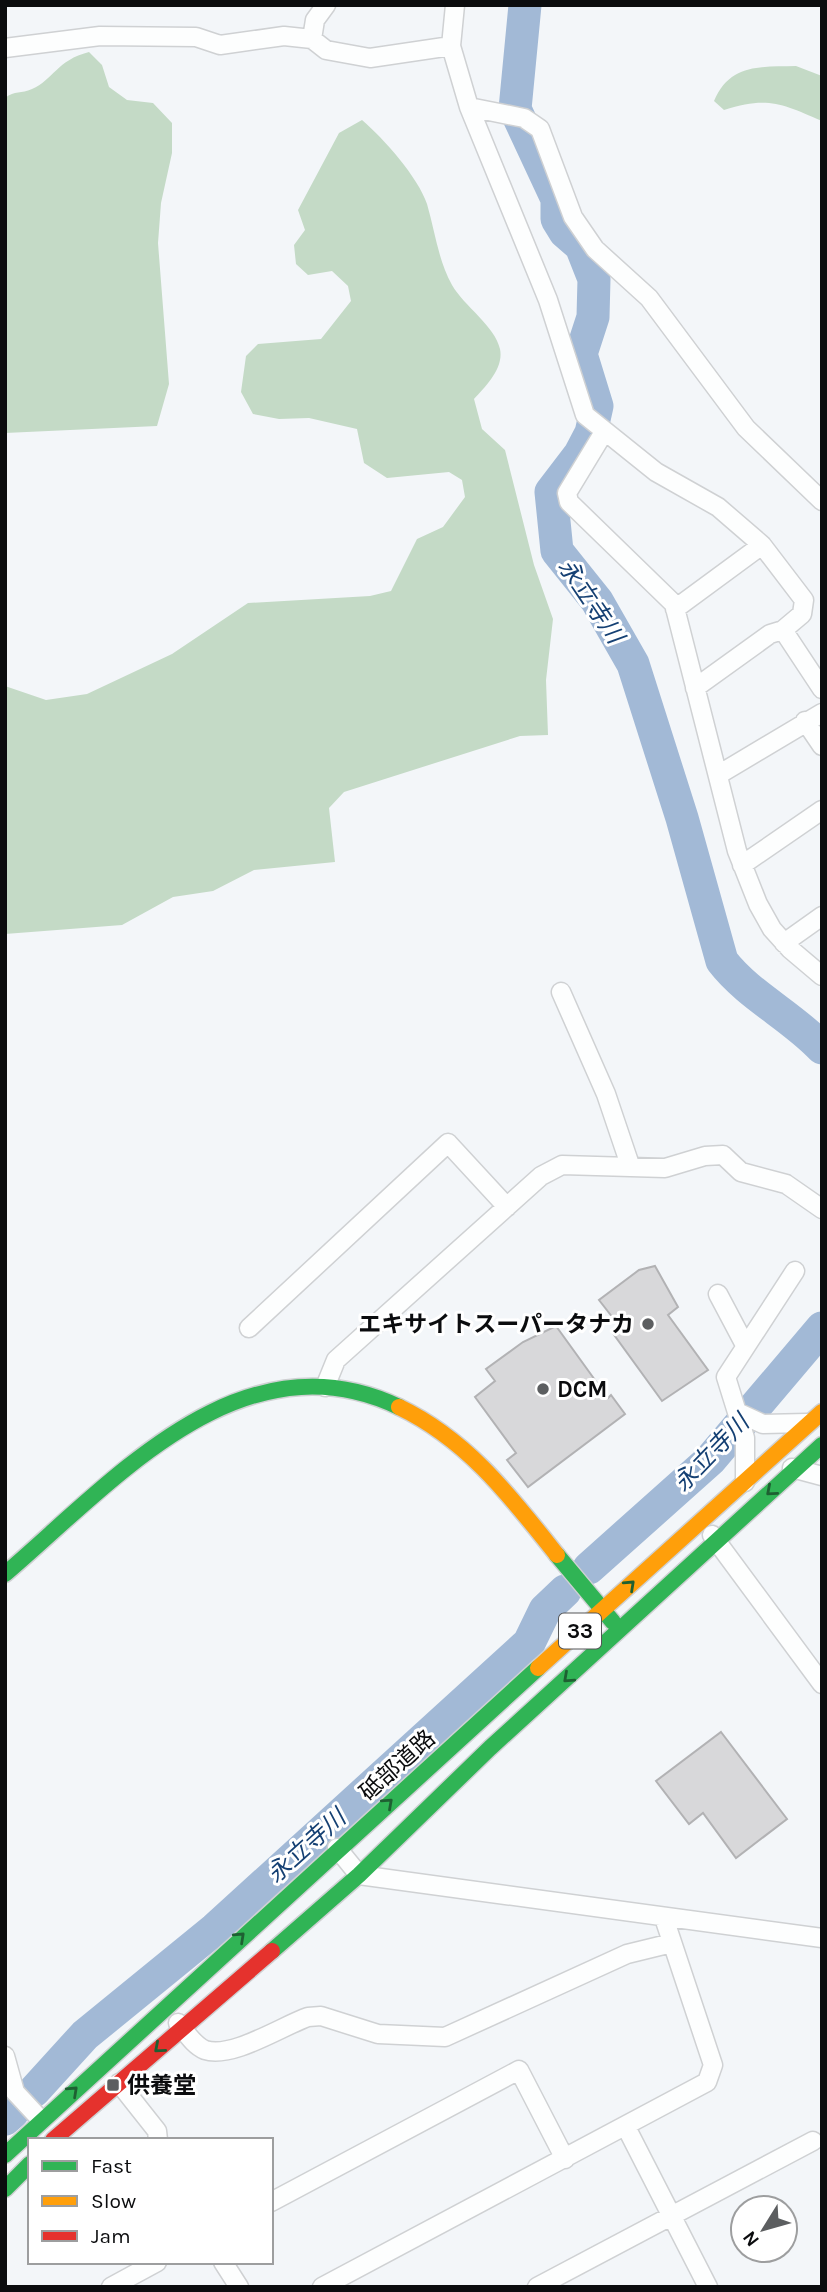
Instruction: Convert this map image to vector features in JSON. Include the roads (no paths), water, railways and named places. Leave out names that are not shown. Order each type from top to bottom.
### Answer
[{"type":"main road","points":[[5,1574],[191,1421],[241,1398],[299,1385],[351,1388],[400,1404],[442,1431],[487,1469],[621,1631]]},
{"type":"main road","name":"砥部道路","points":[[5,2155],[337,1848],[816,1418]]},
{"type":"main road","name":"33","points":[[55,2138],[359,1875],[490,1748],[822,1445]]},
{"type":"main road","points":[[5,2189],[28,2166]]},
{"type":"street","points":[[312,39],[316,20],[326,5]]},
{"type":"street","points":[[455,5],[451,46],[469,107],[548,300],[585,415],[656,472],[718,507],[762,545],[804,600],[802,614],[783,630],[770,634],[695,688]]},
{"type":"street","points":[[5,48],[100,36],[195,37],[220,45],[284,36],[312,39],[326,50],[370,58],[451,46]]},
{"type":"street","points":[[469,107],[533,122],[545,139],[573,217],[595,249],[649,298],[746,428],[822,500]]},
{"type":"street","points":[[602,430],[566,494],[569,502],[674,604],[742,865],[758,904],[784,943],[822,976]]},
{"type":"street","points":[[675,609],[762,545]]},
{"type":"street","points":[[783,630],[822,689]]},
{"type":"street","points":[[718,775],[822,713]]},
{"type":"street","points":[[805,721],[822,746]]},
{"type":"street","points":[[742,865],[822,810]]},
{"type":"street","points":[[784,943],[822,916]]},
{"type":"street","points":[[561,992],[606,1094],[630,1165]]},
{"type":"street","points":[[249,1328],[448,1143],[507,1207]]},
{"type":"street","points":[[325,1387],[336,1360],[541,1176],[562,1165],[665,1168],[705,1156],[723,1155],[741,1172],[786,1184],[822,1209]]},
{"type":"street","points":[[745,1482],[745,1438],[726,1377],[794,1271]]},
{"type":"street","points":[[718,1294],[745,1345]]},
{"type":"street","points":[[737,1412],[763,1424],[816,1418]]},
{"type":"street","points":[[778,1453],[794,1471],[822,1476]]},
{"type":"street","points":[[700,1520],[822,1684]]},
{"type":"street","points":[[337,1848],[359,1875],[822,1938]]},
{"type":"street","points":[[322,2287],[565,2160],[707,2082],[713,2065],[664,1918]]},
{"type":"street","points":[[165,2007],[197,2045],[208,2051],[237,2046],[308,2017],[320,2017],[378,2034],[445,2037],[627,1954],[672,1943]]},
{"type":"street","points":[[5,2056],[15,2092],[41,2120]]},
{"type":"street","points":[[273,2201],[519,2070],[565,2160]]},
{"type":"street","points":[[119,2083],[156,2131],[158,2138]]},
{"type":"street","points":[[626,2127],[708,2287]]},
{"type":"street","points":[[537,2287],[813,2140]]},
{"type":"street","points":[[111,2287],[153,2264]]},
{"type":"street","points":[[224,2264],[239,2287]]},
{"type":"waterway","name":"永立寺川","points":[[525,5],[515,109],[557,199],[557,219],[565,232],[581,246],[594,279],[593,317],[581,354],[597,406],[591,433],[580,454],[551,492],[557,551],[597,601],[633,664],[682,818],[722,961],[745,985],[822,1048]]},
{"type":"waterway","name":"永立寺川","points":[[589,1568],[710,1460],[822,1328]]},
{"type":"waterway","name":"永立寺川","points":[[34,2091],[85,2035],[215,1929],[529,1643],[545,1610],[565,1591]]},
{"type":"waterway","name":"永立寺川","points":[[5,2119],[13,2112]]},
{"type":"place","name":"エキサイトスーパータナカ","points":[[648,1324]]},
{"type":"place","name":"DCM","points":[[543,1389]]},
{"type":"place","name":"供養堂","points":[[113,2085]]}]
